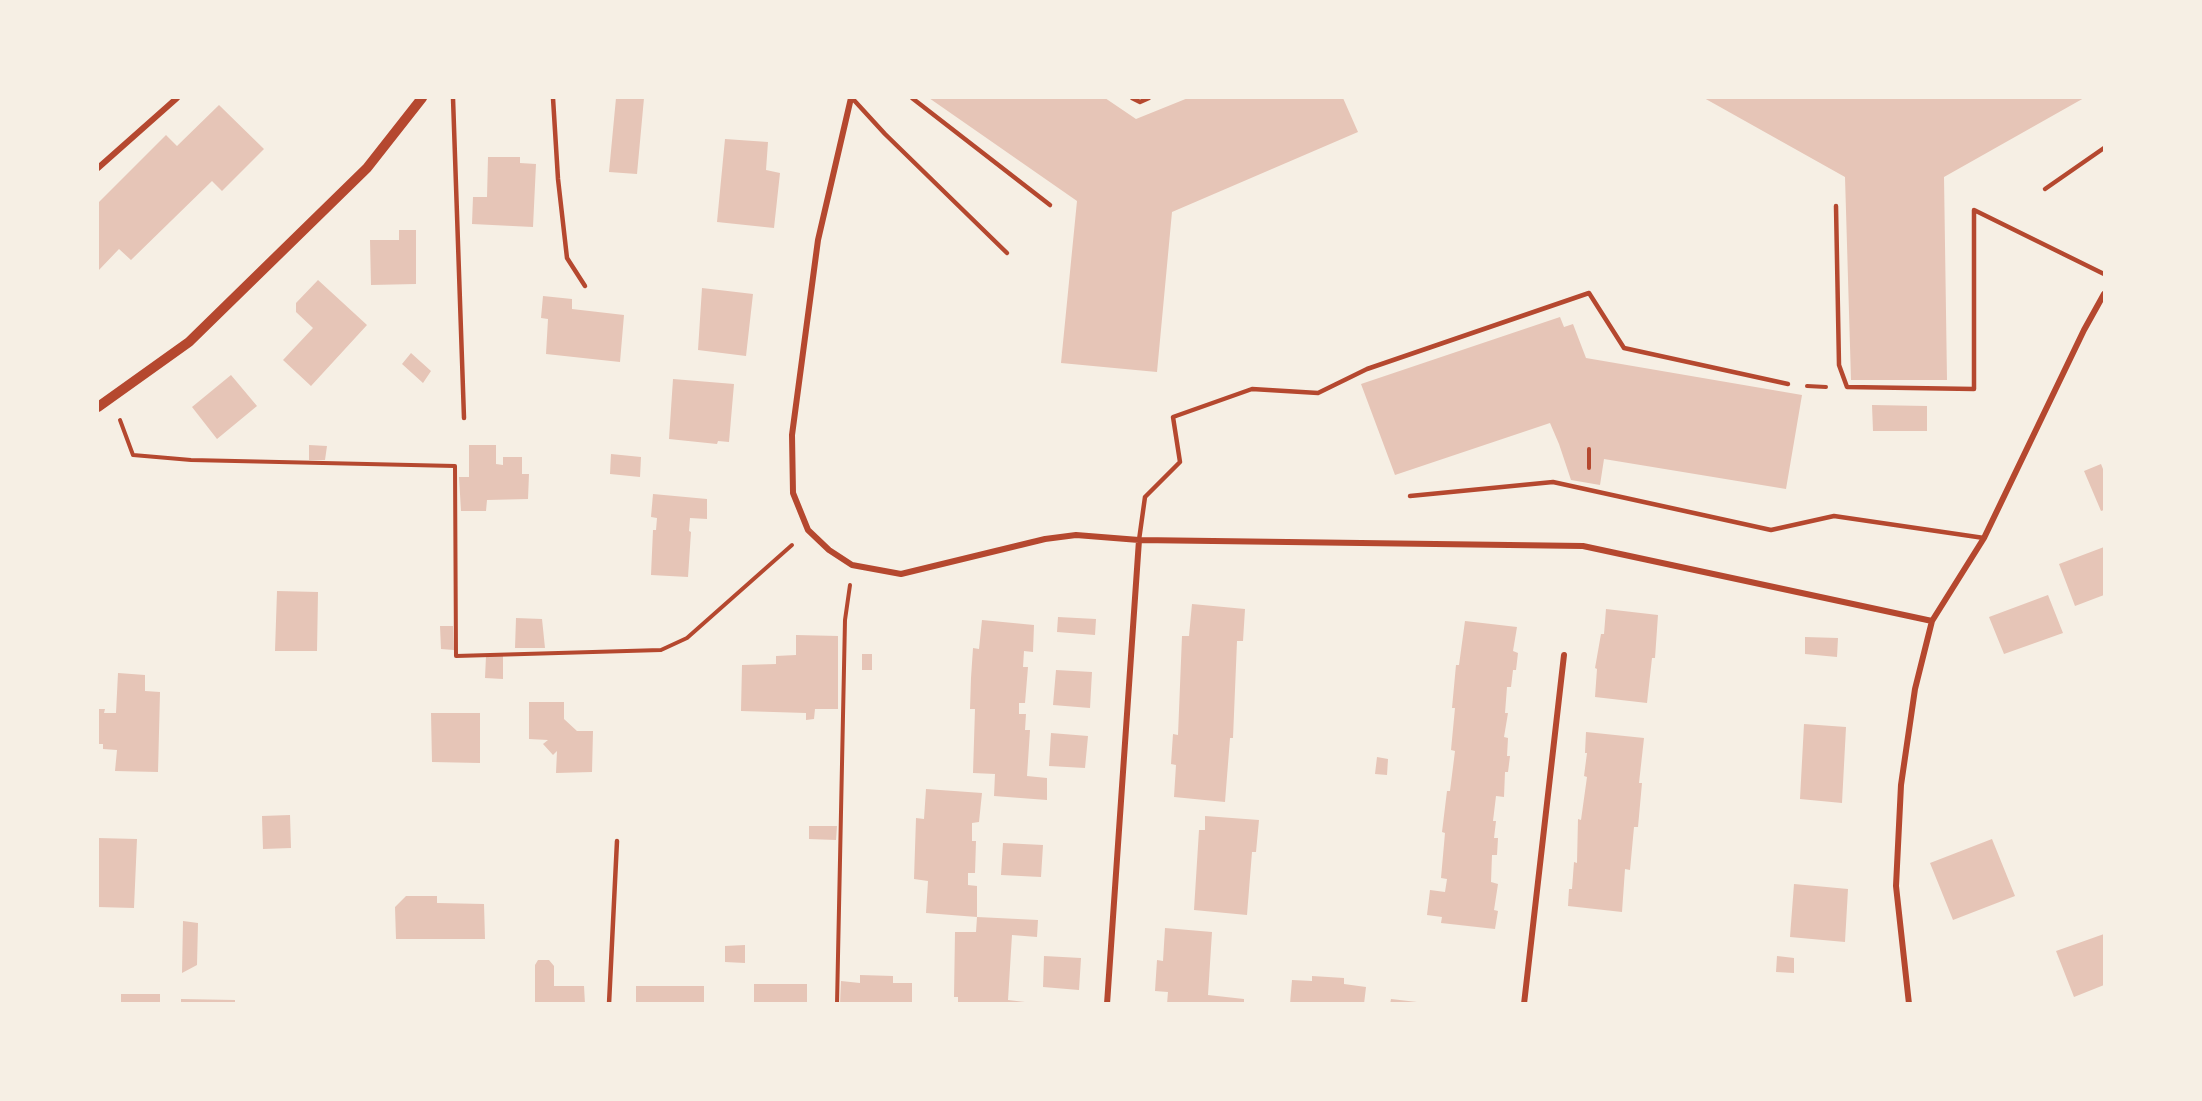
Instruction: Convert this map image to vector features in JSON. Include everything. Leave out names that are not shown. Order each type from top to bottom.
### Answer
[{"type":"street","points":[[98,168],[177,98]]},
{"type":"street","points":[[98,407],[189,342],[367,168],[422,98]]},
{"type":"street","points":[[852,98],[818,240],[792,435],[793,493],[808,530],[829,550],[852,565],[901,574],[1045,539],[1076,535],[1139,540],[1583,546],[1932,621]]},
{"type":"street","points":[[1909,1004],[1896,886],[1901,785],[1915,689],[1932,621],[1984,538],[2084,330],[2104,294]]},
{"type":"street","points":[[1107,1004],[1139,540]]},
{"type":"street","points":[[1524,1004],[1564,655]]},
{"type":"lane","points":[[453,98],[464,418]]},
{"type":"lane","points":[[553,98],[558,178],[567,258],[585,286]]},
{"type":"lane","points":[[852,98],[885,134],[1006,253]]},
{"type":"lane","points":[[912,98],[1050,205]]},
{"type":"lane","points":[[1132,98],[1140,102],[1149,98]]},
{"type":"lane","points":[[2045,189],[2104,148]]},
{"type":"lane","points":[[1836,206],[1839,365],[1847,387],[1974,389],[1974,210],[2104,274]]},
{"type":"lane","points":[[1139,540],[1145,497],[1180,462],[1173,417],[1252,389],[1318,393],[1367,369],[1589,293],[1624,348],[1788,384]]},
{"type":"lane","points":[[1410,496],[1552,482],[1771,530],[1834,516],[1984,538]]},
{"type":"lane","points":[[609,1004],[617,841]]},
{"type":"path","points":[[1788,384],[1847,387]]},
{"type":"path","points":[[109,401],[122,423],[133,455],[191,460],[455,466],[456,656],[661,650],[687,638],[797,541]]},
{"type":"path","points":[[837,1004],[845,620],[850,579]]},
{"type":"building","points":[[616,98],[644,98],[637,174],[609,172]]},
{"type":"building","points":[[929,98],[1105,98],[1136,119],[1188,98],[1343,98],[1358,132],[1172,212],[1157,372],[1061,363],[1077,201]]},
{"type":"building","points":[[1704,98],[2084,98],[1944,177],[1947,380],[1851,380],[1845,177]]},
{"type":"building","points":[[219,105],[264,149],[222,191],[212,181],[131,260],[119,249],[98,271],[98,203],[166,135],[177,146]]},
{"type":"building","points":[[725,139],[768,142],[766,170],[780,173],[774,228],[717,222]]},
{"type":"building","points":[[488,157],[520,157],[520,163],[536,164],[533,227],[472,224],[473,197],[487,197]]},
{"type":"building","points":[[399,230],[416,230],[416,284],[371,285],[370,240],[399,240]]},
{"type":"building","points":[[318,280],[367,325],[311,386],[283,360],[313,328],[296,312],[296,303]]},
{"type":"building","points":[[702,288],[753,294],[746,356],[698,350]]},
{"type":"building","points":[[543,296],[572,299],[572,309],[624,315],[620,362],[546,354],[548,319],[541,318]]},
{"type":"building","points":[[1560,317],[1564,327],[1573,324],[1586,358],[1802,395],[1786,489],[1604,459],[1600,485],[1571,480],[1550,423],[1395,475],[1361,384]]},
{"type":"building","points":[[411,353],[431,371],[423,383],[402,364]]},
{"type":"building","points":[[231,375],[257,406],[217,439],[192,407]]},
{"type":"building","points":[[673,379],[734,384],[729,442],[718,441],[717,444],[669,439]]},
{"type":"building","points":[[1872,405],[1927,406],[1927,431],[1873,431]]},
{"type":"building","points":[[309,445],[327,446],[325,460],[309,460]]},
{"type":"building","points":[[469,445],[496,445],[496,464],[503,465],[503,457],[522,457],[522,474],[529,474],[528,499],[487,500],[486,511],[461,511],[459,477],[469,477]]},
{"type":"building","points":[[611,454],[641,457],[640,477],[610,474]]},
{"type":"building","points":[[2101,464],[2104,469],[2104,510],[2101,511],[2084,471]]},
{"type":"building","points":[[653,494],[707,499],[707,519],[690,518],[688,577],[651,575],[653,530],[656,530],[657,518],[651,517]]},
{"type":"building","points":[[2104,547],[2104,595],[2075,606],[2059,564]]},
{"type":"building","points":[[277,591],[318,592],[317,651],[275,651]]},
{"type":"building","points":[[2048,595],[2063,633],[2004,654],[1989,617]]},
{"type":"building","points":[[1192,604],[1245,609],[1243,641],[1237,641],[1233,738],[1230,738],[1225,802],[1174,797],[1176,765],[1171,764],[1173,734],[1178,735],[1182,636],[1189,636]]},
{"type":"building","points":[[1606,609],[1658,615],[1655,658],[1652,658],[1647,703],[1595,697],[1597,669],[1595,668],[1601,634],[1604,634]]},
{"type":"building","points":[[1058,617],[1096,619],[1095,635],[1057,632]]},
{"type":"building","points":[[516,618],[542,619],[545,648],[515,648]]},
{"type":"building","points":[[982,620],[1034,625],[1033,652],[1024,651],[1023,667],[1028,667],[1025,703],[1019,703],[1019,714],[1026,714],[1025,730],[1030,730],[1027,776],[1047,778],[1047,800],[994,796],[995,774],[973,773],[975,709],[970,709],[971,678],[973,648],[979,649]]},
{"type":"building","points":[[1465,621],[1517,627],[1513,651],[1518,653],[1516,670],[1513,670],[1511,687],[1507,687],[1505,713],[1508,713],[1504,737],[1508,738],[1507,756],[1510,756],[1508,772],[1505,772],[1504,797],[1496,796],[1493,821],[1496,821],[1494,838],[1498,838],[1497,855],[1492,855],[1491,882],[1498,884],[1494,910],[1498,911],[1495,929],[1441,923],[1442,917],[1427,915],[1430,890],[1445,892],[1447,879],[1441,878],[1445,833],[1442,832],[1455,751],[1451,750],[1456,665],[1459,665]]},
{"type":"building","points":[[440,626],[453,626],[454,650],[441,649]]},
{"type":"building","points":[[796,635],[838,636],[838,709],[815,709],[814,719],[806,720],[806,713],[741,711],[742,665],[776,664],[776,656],[796,655]]},
{"type":"building","points":[[1805,637],[1838,638],[1837,657],[1805,654]]},
{"type":"building","points":[[862,654],[872,654],[872,670],[862,670]]},
{"type":"building","points":[[503,655],[503,679],[485,678],[486,656]]},
{"type":"building","points":[[1056,670],[1092,672],[1090,708],[1053,705]]},
{"type":"building","points":[[118,673],[145,675],[145,691],[160,692],[158,772],[115,771],[117,750],[103,749],[103,744],[98,744],[98,709],[105,709],[104,713],[116,713]]},
{"type":"building","points":[[529,702],[564,702],[564,719],[577,731],[593,731],[592,772],[556,773],[557,751],[553,755],[543,744],[548,740],[529,739]]},
{"type":"building","points":[[431,713],[480,713],[480,763],[432,762]]},
{"type":"building","points":[[1804,724],[1846,727],[1842,803],[1800,799]]},
{"type":"building","points":[[1586,732],[1644,738],[1639,783],[1642,783],[1638,827],[1634,827],[1630,870],[1625,869],[1622,912],[1568,906],[1574,862],[1577,863],[1578,819],[1581,820],[1587,777],[1584,776],[1587,753],[1585,753]]},
{"type":"building","points":[[1051,733],[1088,736],[1085,768],[1049,766]]},
{"type":"building","points":[[1377,757],[1388,759],[1387,775],[1375,774]]},
{"type":"building","points":[[926,789],[982,793],[979,822],[972,823],[972,841],[976,841],[975,873],[968,873],[968,885],[977,886],[977,917],[926,913],[928,881],[914,879],[916,818],[924,819]]},
{"type":"building","points":[[290,815],[291,848],[263,849],[262,816]]},
{"type":"building","points":[[1205,816],[1259,820],[1256,852],[1252,852],[1247,915],[1194,910],[1199,830],[1205,830]]},
{"type":"building","points":[[809,826],[837,826],[836,840],[809,839]]},
{"type":"building","points":[[98,838],[137,839],[134,908],[98,907]]},
{"type":"building","points":[[1992,839],[2015,896],[1953,920],[1930,863]]},
{"type":"building","points":[[1003,843],[1043,845],[1041,877],[1001,875]]},
{"type":"building","points":[[1794,884],[1848,889],[1845,942],[1790,937]]},
{"type":"building","points":[[406,896],[437,896],[437,903],[484,904],[485,939],[396,939],[395,907]]},
{"type":"building","points":[[977,917],[1038,920],[1037,937],[1012,935],[1008,1000],[1025,1002],[1025,1004],[958,1004],[958,997],[954,997],[955,932],[976,932]]},
{"type":"building","points":[[183,921],[198,923],[197,965],[182,973]]},
{"type":"building","points":[[1165,928],[1212,932],[1208,995],[1244,999],[1244,1004],[1167,1004],[1168,992],[1155,991],[1157,960],[1163,961]]},
{"type":"building","points":[[2104,934],[2104,985],[2074,997],[2056,951]]},
{"type":"building","points":[[745,945],[745,963],[725,962],[725,946]]},
{"type":"building","points":[[1044,956],[1081,958],[1079,990],[1043,987]]},
{"type":"building","points":[[1777,956],[1794,958],[1794,973],[1776,972]]},
{"type":"building","points":[[538,960],[549,960],[554,966],[554,986],[584,986],[585,1004],[535,1004],[535,965]]},
{"type":"building","points":[[860,975],[893,976],[893,983],[912,983],[912,1004],[840,1004],[841,981],[860,983]]},
{"type":"building","points":[[1312,976],[1344,978],[1344,984],[1366,987],[1364,1004],[1290,1004],[1292,980],[1312,981]]},
{"type":"building","points":[[754,984],[807,984],[807,1004],[754,1004]]},
{"type":"building","points":[[636,986],[704,986],[704,1004],[636,1004]]},
{"type":"building","points":[[121,994],[160,994],[160,1004],[121,1004]]},
{"type":"building","points":[[181,999],[235,1000],[235,1004],[181,1004]]},
{"type":"building","points":[[1391,999],[1417,1002],[1417,1004],[1390,1004]]}]
